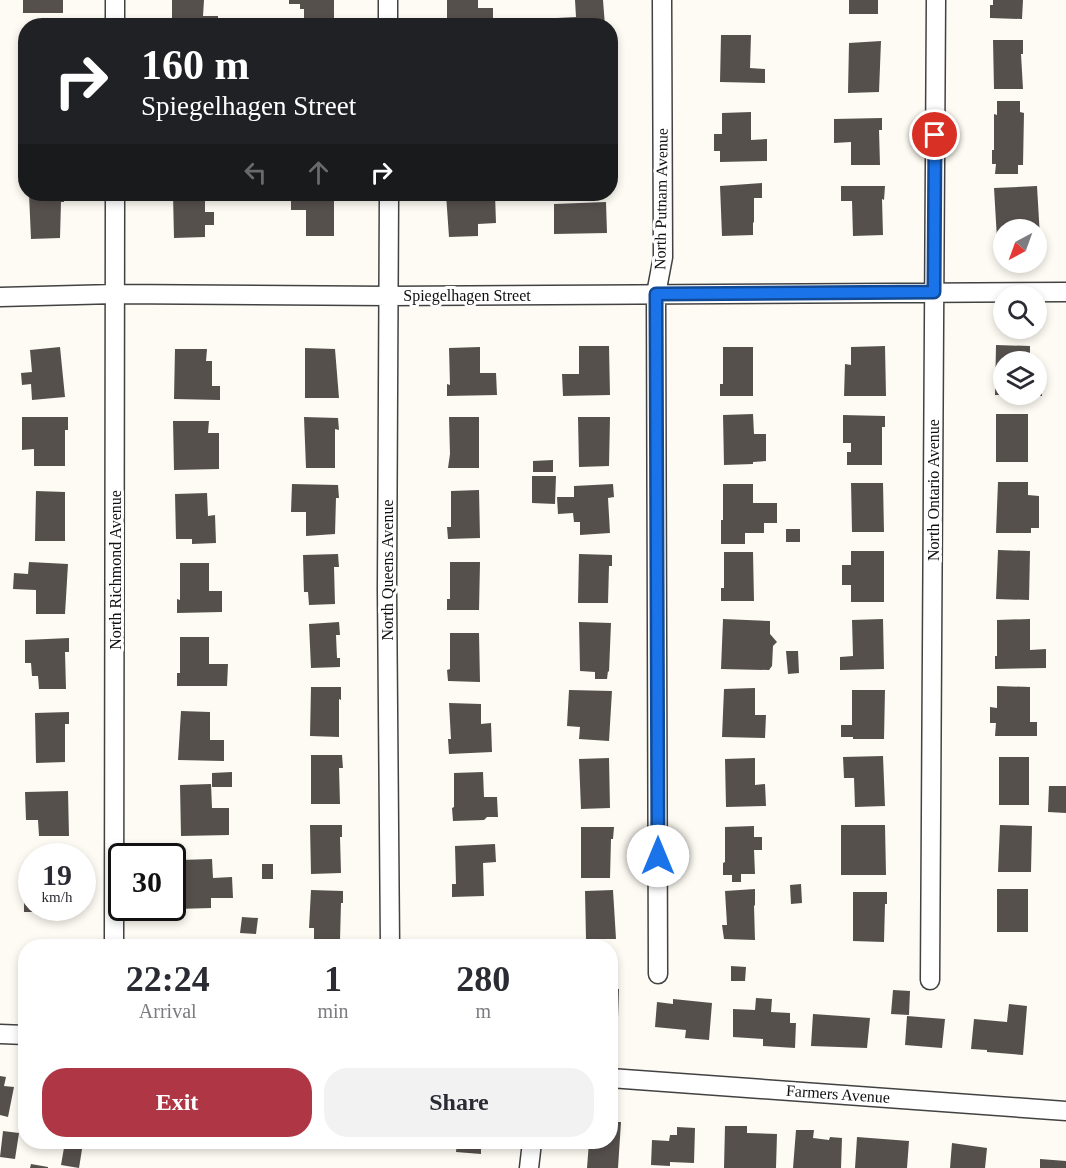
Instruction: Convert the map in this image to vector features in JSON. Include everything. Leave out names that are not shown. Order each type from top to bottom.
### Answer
[{"type":"street","points":[[115,0],[115,18]]},
{"type":"street","points":[[388,0],[388,18]]},
{"type":"street","name":"North Putnam Avenue","points":[[658,974],[656,294],[663,256],[662,0]]},
{"type":"street","name":"North Ontario Avenue","points":[[930,980],[936,0]]},
{"type":"street","name":"North Richmond Avenue","points":[[114,939],[115,201]]},
{"type":"street","name":"North Queens Avenue","points":[[389,201],[387,590],[390,939]]},
{"type":"street","name":"Spiegelhagen Street","points":[[0,297],[115,294],[389,296],[1066,292]]},
{"type":"street","points":[[0,1034],[18,1035]]},
{"type":"street","name":"Farmers Avenue","points":[[618,1079],[1066,1111]]},
{"type":"street","points":[[529,1168],[531,1149]]},
{"type":"building","points":[[23,0],[63,0],[63,13],[23,13]]},
{"type":"building","points":[[172,0],[204,0],[203,16],[218,16],[218,18],[172,18]]},
{"type":"building","points":[[289,0],[334,0],[334,18],[304,18],[304,9],[300,9],[300,4],[289,4]]},
{"type":"building","points":[[447,0],[478,0],[478,8],[493,8],[493,18],[447,18]]},
{"type":"building","points":[[575,0],[603,0],[604,18],[557,18],[576,17]]},
{"type":"building","points":[[849,0],[878,0],[878,14],[849,14]]},
{"type":"building","points":[[993,0],[1023,0],[1022,19],[990,18],[990,5],[993,5]]},
{"type":"building","points":[[721,35],[751,35],[750,68],[765,69],[765,83],[720,82]]},
{"type":"building","points":[[993,40],[1023,40],[1023,54],[1021,54],[1023,89],[994,89]]},
{"type":"building","points":[[881,41],[879,92],[848,93],[849,43]]},
{"type":"building","points":[[997,101],[1020,101],[1020,112],[1024,113],[1023,165],[1018,165],[1018,174],[995,174],[996,164],[992,164],[994,114],[997,115]]},
{"type":"building","points":[[751,112],[751,140],[767,139],[767,161],[720,162],[720,151],[714,151],[714,134],[722,134],[722,113]]},
{"type":"building","points":[[882,118],[882,130],[879,130],[880,165],[851,165],[851,142],[834,143],[834,119]]},
{"type":"building","points":[[762,183],[762,198],[754,198],[753,235],[722,236],[720,186]]},
{"type":"building","points":[[841,186],[885,186],[884,200],[882,199],[883,235],[853,236],[852,201],[841,201]]},
{"type":"building","points":[[1037,186],[1039,219],[996,219],[994,188]]},
{"type":"building","points":[[29,201],[64,201],[61,202],[60,238],[31,239]]},
{"type":"building","points":[[173,201],[205,201],[205,212],[214,212],[214,225],[205,225],[205,237],[174,238]]},
{"type":"building","points":[[291,201],[334,201],[334,236],[306,236],[306,210],[291,210]]},
{"type":"building","points":[[446,201],[495,201],[496,223],[478,224],[478,236],[449,237]]},
{"type":"building","points":[[606,202],[607,233],[554,234],[554,204]]},
{"type":"building","points":[[996,345],[1030,346],[1030,351],[996,351]]},
{"type":"building","points":[[579,346],[609,346],[610,395],[563,396],[562,374],[579,374]]},
{"type":"building","points":[[885,346],[886,396],[844,396],[845,364],[851,365],[851,347]]},
{"type":"building","points":[[60,347],[65,397],[32,400],[31,384],[22,385],[21,373],[32,372],[30,350]]},
{"type":"building","points":[[480,347],[480,373],[496,373],[497,395],[447,396],[447,384],[450,385],[449,348]]},
{"type":"building","points":[[723,347],[753,347],[753,396],[720,396],[720,384],[723,384]]},
{"type":"building","points":[[305,348],[335,349],[339,398],[305,398]]},
{"type":"building","points":[[175,349],[207,349],[206,361],[212,361],[212,386],[220,386],[220,400],[174,399]]},
{"type":"building","points":[[753,414],[754,434],[766,434],[766,461],[724,465],[723,415]]},
{"type":"building","points":[[996,414],[1028,414],[1028,462],[996,462]]},
{"type":"building","points":[[843,415],[885,416],[885,427],[882,427],[882,465],[847,465],[847,452],[851,452],[851,443],[843,443]]},
{"type":"building","points":[[22,417],[68,417],[68,430],[65,430],[65,466],[34,466],[34,449],[22,450]]},
{"type":"building","points":[[304,417],[338,418],[339,430],[335,429],[335,468],[306,468]]},
{"type":"building","points":[[449,417],[479,417],[479,468],[448,468]]},
{"type":"building","points":[[578,417],[610,417],[609,466],[579,467]]},
{"type":"building","points":[[173,421],[209,421],[208,433],[219,433],[219,469],[174,470]]},
{"type":"building","points":[[553,460],[553,472],[533,472],[533,461]]},
{"type":"building","points":[[532,476],[556,476],[555,504],[532,503]]},
{"type":"building","points":[[998,482],[1028,482],[1028,495],[1039,496],[1039,528],[1031,528],[1031,533],[996,533]]},
{"type":"building","points":[[851,483],[883,483],[884,532],[852,532]]},
{"type":"building","points":[[292,484],[338,485],[335,534],[306,536],[306,512],[291,512]]},
{"type":"building","points":[[613,484],[614,497],[608,498],[610,533],[580,535],[580,522],[574,522],[573,513],[558,514],[557,497],[574,497],[574,486]]},
{"type":"building","points":[[723,484],[753,484],[753,503],[777,503],[777,523],[764,523],[764,533],[745,533],[745,544],[721,544]]},
{"type":"building","points":[[479,490],[480,538],[448,539],[447,527],[451,527],[451,491]]},
{"type":"building","points":[[36,491],[65,492],[65,541],[35,541]]},
{"type":"building","points":[[207,493],[208,516],[215,515],[216,543],[192,544],[192,539],[176,539],[175,494]]},
{"type":"building","points":[[786,529],[800,529],[800,542],[786,542]]},
{"type":"building","points":[[998,550],[1030,551],[1029,600],[996,599]]},
{"type":"building","points":[[851,551],[884,551],[884,602],[851,602],[851,585],[842,585],[842,565],[851,565]]},
{"type":"building","points":[[724,552],[753,552],[754,601],[721,601],[721,588],[724,588]]},
{"type":"building","points":[[338,554],[339,567],[334,567],[335,604],[309,605],[308,592],[304,592],[303,555]]},
{"type":"building","points":[[579,554],[612,555],[612,566],[609,566],[608,603],[578,603]]},
{"type":"building","points":[[29,562],[68,564],[65,614],[36,614],[36,590],[13,589],[14,573],[28,574]]},
{"type":"building","points":[[450,562],[480,562],[479,610],[447,610],[447,599],[450,599]]},
{"type":"building","points":[[180,563],[209,563],[209,591],[222,591],[222,612],[177,613],[177,599],[180,600]]},
{"type":"building","points":[[723,619],[770,621],[770,634],[777,642],[773,646],[772,666],[769,670],[721,669]]},
{"type":"building","points":[[883,619],[884,669],[840,670],[840,657],[853,656],[852,620]]},
{"type":"building","points":[[1030,619],[1030,650],[1046,649],[1046,668],[995,669],[997,620]]},
{"type":"building","points":[[339,622],[340,635],[336,635],[337,658],[340,658],[340,667],[311,668],[309,624]]},
{"type":"building","points":[[579,622],[611,623],[607,679],[595,679],[595,672],[580,671]]},
{"type":"building","points":[[450,633],[479,633],[480,682],[448,681]]},
{"type":"building","points":[[180,637],[209,637],[209,664],[228,664],[227,686],[177,686],[177,673],[180,673]]},
{"type":"building","points":[[69,638],[69,652],[65,652],[66,689],[39,689],[38,676],[32,676],[31,663],[25,663],[25,640]]},
{"type":"building","points":[[786,651],[798,651],[799,673],[788,674]]},
{"type":"building","points":[[997,686],[1030,687],[1030,722],[1037,722],[1037,736],[995,736],[996,723],[990,723],[990,707],[997,708]]},
{"type":"building","points":[[311,687],[341,687],[339,737],[310,736]]},
{"type":"building","points":[[755,688],[755,715],[766,715],[765,738],[722,737],[724,689]]},
{"type":"building","points":[[569,690],[612,691],[609,741],[579,739],[580,727],[567,726]]},
{"type":"building","points":[[852,690],[885,690],[884,739],[841,737],[841,725],[852,725]]},
{"type":"building","points":[[449,703],[481,704],[481,724],[491,723],[492,752],[449,754],[448,739],[451,739]]},
{"type":"building","points":[[181,711],[210,712],[210,740],[224,740],[224,761],[178,760]]},
{"type":"building","points":[[69,712],[69,724],[65,724],[65,762],[36,763],[35,713]]},
{"type":"building","points":[[311,755],[342,755],[343,768],[339,768],[340,804],[311,804]]},
{"type":"building","points":[[883,756],[885,806],[855,807],[854,778],[844,778],[843,757]]},
{"type":"building","points":[[999,757],[1029,757],[1029,805],[999,805]]},
{"type":"building","points":[[609,758],[610,808],[581,809],[579,759]]},
{"type":"building","points":[[755,758],[755,785],[765,784],[766,806],[726,807],[725,759]]},
{"type":"building","points":[[232,772],[232,787],[212,787],[212,773]]},
{"type":"building","points":[[483,772],[484,797],[497,797],[498,817],[453,821],[454,773]]},
{"type":"building","points":[[211,784],[212,808],[229,808],[229,835],[181,836],[180,785]]},
{"type":"building","points":[[1049,786],[1066,786],[1066,813],[1048,812]]},
{"type":"building","points":[[68,791],[69,836],[39,836],[38,820],[26,820],[25,792]]},
{"type":"building","points":[[310,825],[342,825],[341,873],[311,874]]},
{"type":"building","points":[[841,825],[885,825],[886,875],[841,875]]},
{"type":"building","points":[[1000,825],[1032,826],[1031,872],[998,872]]},
{"type":"building","points":[[754,826],[754,837],[762,837],[762,850],[754,850],[755,874],[741,874],[741,882],[732,882],[732,875],[723,875],[725,827]]},
{"type":"building","points":[[581,827],[614,827],[613,839],[611,839],[610,878],[581,878]]},
{"type":"building","points":[[495,844],[496,862],[483,863],[484,896],[452,897],[452,884],[456,884],[455,846]]},
{"type":"building","points":[[212,859],[213,878],[232,877],[233,898],[211,898],[211,908],[186,909],[186,860]]},
{"type":"building","points":[[262,864],[273,864],[273,879],[262,879]]},
{"type":"building","points":[[801,884],[802,903],[791,904],[790,885]]},
{"type":"building","points":[[755,889],[755,940],[724,939],[722,925],[727,925],[725,891]]},
{"type":"building","points":[[997,889],[1028,889],[1028,932],[997,932]]},
{"type":"building","points":[[311,890],[343,891],[340,939],[314,939],[314,928],[309,928]]},
{"type":"building","points":[[613,890],[616,939],[586,939],[585,891]]},
{"type":"building","points":[[853,892],[887,892],[884,942],[853,941]]},
{"type":"building","points":[[242,917],[258,918],[256,934],[240,933]]},
{"type":"building","points":[[731,966],[746,967],[745,981],[731,981]]},
{"type":"building","points":[[893,990],[910,991],[909,1015],[891,1014]]},
{"type":"building","points":[[756,998],[772,999],[771,1012],[790,1013],[790,1023],[796,1023],[795,1048],[763,1046],[763,1039],[733,1037],[733,1009],[755,1010]]},
{"type":"building","points":[[673,999],[712,1003],[709,1040],[685,1038],[686,1030],[655,1027],[657,1002],[673,1004]]},
{"type":"building","points":[[1009,1004],[1027,1006],[1023,1055],[971,1049],[974,1019],[1007,1022]]},
{"type":"building","points":[[813,1014],[870,1018],[867,1048],[811,1046]]},
{"type":"building","points":[[907,1016],[945,1019],[942,1048],[905,1045]]},
{"type":"building","points":[[0,1076],[6,1077],[4,1086],[14,1087],[8,1117],[0,1115]]},
{"type":"building","points":[[618,1122],[621,1122],[618,1168],[587,1168],[588,1149],[618,1149]]},
{"type":"building","points":[[725,1126],[747,1126],[747,1133],[777,1134],[776,1168],[724,1168]]},
{"type":"building","points":[[677,1127],[695,1128],[694,1163],[670,1162],[670,1166],[651,1165],[652,1140],[669,1141],[670,1135],[677,1135]]},
{"type":"building","points":[[796,1130],[814,1130],[813,1138],[829,1140],[830,1137],[842,1138],[841,1168],[793,1168]]},
{"type":"building","points":[[3,1131],[18,1133],[15,1159],[0,1157]]},
{"type":"building","points":[[857,1137],[909,1141],[907,1168],[855,1168]]},
{"type":"building","points":[[952,1143],[987,1148],[985,1168],[950,1168]]},
{"type":"building","points":[[64,1149],[82,1149],[79,1168],[61,1165]]},
{"type":"building","points":[[456,1149],[481,1149],[481,1154],[456,1152]]},
{"type":"building","points":[[1040,1159],[1066,1161],[1066,1168],[1040,1168]]},
{"type":"building","points":[[31,1164],[48,1167],[48,1168],[30,1168]]},
{"type":"route","points":[[658,856],[656,294],[934,292],[935,135]]}]
